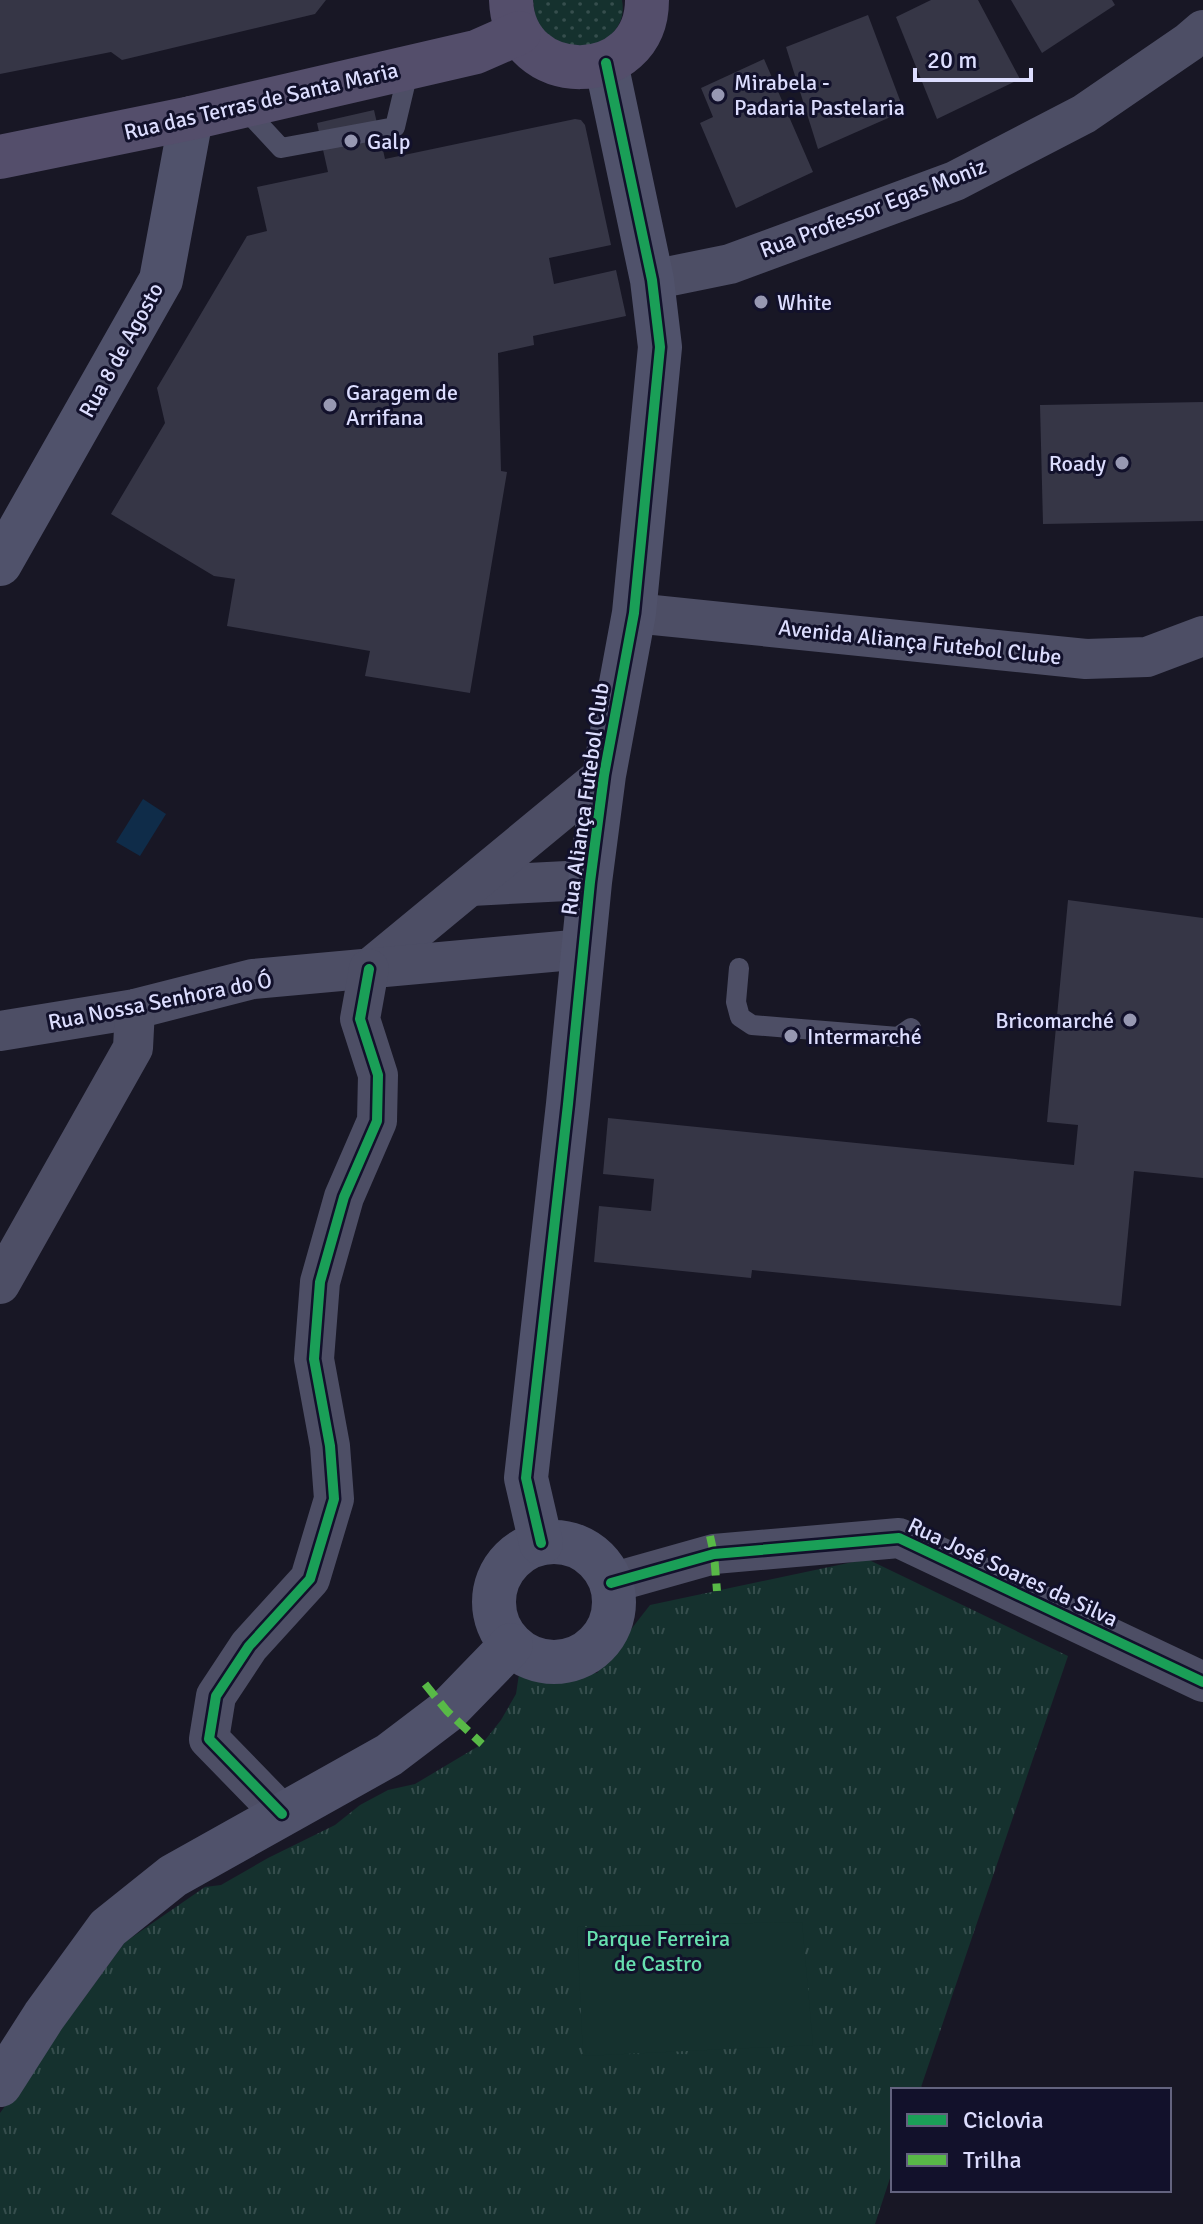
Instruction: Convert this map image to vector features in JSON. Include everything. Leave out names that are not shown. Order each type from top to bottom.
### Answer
[{"type":"main road","points":[[606,63],[622,54],[635,40],[651,1]]},
{"type":"main road","name":"Rua das Terras de Santa Maria","points":[[0,157],[191,118],[476,52],[515,16],[531,49],[547,61],[566,67],[586,68],[606,63]]},
{"type":"street","name":"Rua Professor Egas Moniz","points":[[652,280],[730,264],[955,181],[1084,114],[1203,30]]},
{"type":"street","name":"Rua Aliança Futebol Club","points":[[541,1543],[526,1478],[590,882],[604,775],[634,613],[660,347],[652,280],[606,63]]},
{"type":"street","name":"Rua 8 de Agosto","points":[[0,564],[161,280],[191,118]]},
{"type":"street","name":"Avenida Aliança Futebol Clube","points":[[634,613],[1086,659],[1147,657],[1203,636]]},
{"type":"street","points":[[282,1814],[209,1739],[216,1696],[249,1646],[310,1579],[334,1499],[330,1446],[314,1359],[320,1282],[344,1197],[377,1121],[378,1075],[360,1019],[369,969],[604,775]]},
{"type":"street","points":[[471,886],[590,882]]},
{"type":"street","name":"Rua Nossa Senhora do Ó","points":[[0,1031],[135,1009],[253,979],[584,949]]},
{"type":"street","points":[[0,1284],[133,1048],[135,1009]]},
{"type":"street","name":"Rua José Soares da Silva","points":[[611,1583],[714,1554],[899,1538],[1203,1682]]},
{"type":"street","points":[[541,1543],[577,1547],[597,1562],[611,1583],[614,1603],[611,1623],[601,1640],[586,1653],[567,1661],[547,1662],[527,1657],[511,1645],[495,1614],[494,1596],[508,1563],[523,1551],[541,1543]]},
{"type":"street","points":[[1,2080],[108,1928],[173,1876],[389,1755],[447,1711],[511,1645]]},
{"type":"lane","points":[[739,968],[736,1002],[740,1017],[752,1025],[898,1037],[911,1028]]},
{"type":"green space","points":[[533,0],[622,0],[622,17],[615,31],[590,54],[537,32]]},
{"type":"green space","name":"Parque Ferreira de Castro","points":[[867,1559],[1068,1656],[921,2088],[891,2088],[891,2175],[875,2224],[0,2224],[0,2113],[125,1942],[205,1887],[221,1885],[335,1825],[360,1805],[388,1790],[415,1784],[482,1744],[516,1694],[519,1674],[597,1673],[650,1605]]},
{"type":"green space","points":[[802,1922],[813,2045],[583,2056],[577,1927]]},
{"type":"water","points":[[143,799],[166,814],[140,856],[116,842]]},
{"type":"building","points":[[0,0],[326,0],[315,14],[122,60],[111,52],[0,74]]},
{"type":"building","points":[[931,0],[978,0],[1020,79],[937,119],[896,17]]},
{"type":"building","points":[[1011,0],[1112,0],[1115,5],[1042,53]]},
{"type":"building","points":[[868,15],[904,111],[818,149],[786,47]]},
{"type":"building","points":[[764,59],[813,172],[736,208],[700,123],[713,117],[701,88]]},
{"type":"building","name":"Garagem de Arrifana","points":[[374,110],[385,159],[581,120],[585,125],[611,245],[549,258],[554,284],[616,270],[626,316],[533,336],[534,345],[498,353],[501,471],[507,472],[470,693],[365,676],[370,651],[227,626],[235,579],[214,576],[111,514],[165,423],[157,388],[247,236],[267,231],[257,187],[328,172],[317,123]]},
{"type":"building","name":"Roady","points":[[1203,402],[1203,521],[1043,524],[1040,405]]},
{"type":"building","points":[[1068,900],[1203,918],[1203,1178],[1134,1171],[1121,1306],[752,1270],[751,1278],[594,1262],[599,1206],[651,1211],[654,1179],[603,1174],[608,1118],[1074,1165],[1078,1125],[1047,1122]]},
{"type":"marked path","points":[[710,1536],[717,1591]]},
{"type":"marked path","points":[[425,1684],[447,1711],[482,1744]]},
{"type":"cycle path","points":[[541,1543],[526,1478],[590,882],[604,775],[634,613],[660,347],[652,280],[606,63]]},
{"type":"cycle path","points":[[282,1814],[209,1739],[216,1696],[249,1646],[310,1579],[334,1499],[330,1446],[314,1359],[320,1282],[344,1197],[377,1121],[378,1075],[360,1019],[369,969]]},
{"type":"cycle path","points":[[611,1583],[714,1554],[899,1538],[1203,1682]]},
{"type":"place","name":"Mirabela - Padaria Pastelaria","points":[[718,95]]},
{"type":"place","name":"Galp","points":[[351,141]]},
{"type":"place","name":"White","points":[[761,302]]},
{"type":"place","name":"Garagem de Arrifana","points":[[330,405]]},
{"type":"place","name":"Roady","points":[[1122,463]]},
{"type":"place","name":"Bricomarché","points":[[1130,1020]]},
{"type":"place","name":"Intermarché","points":[[791,1036]]}]
